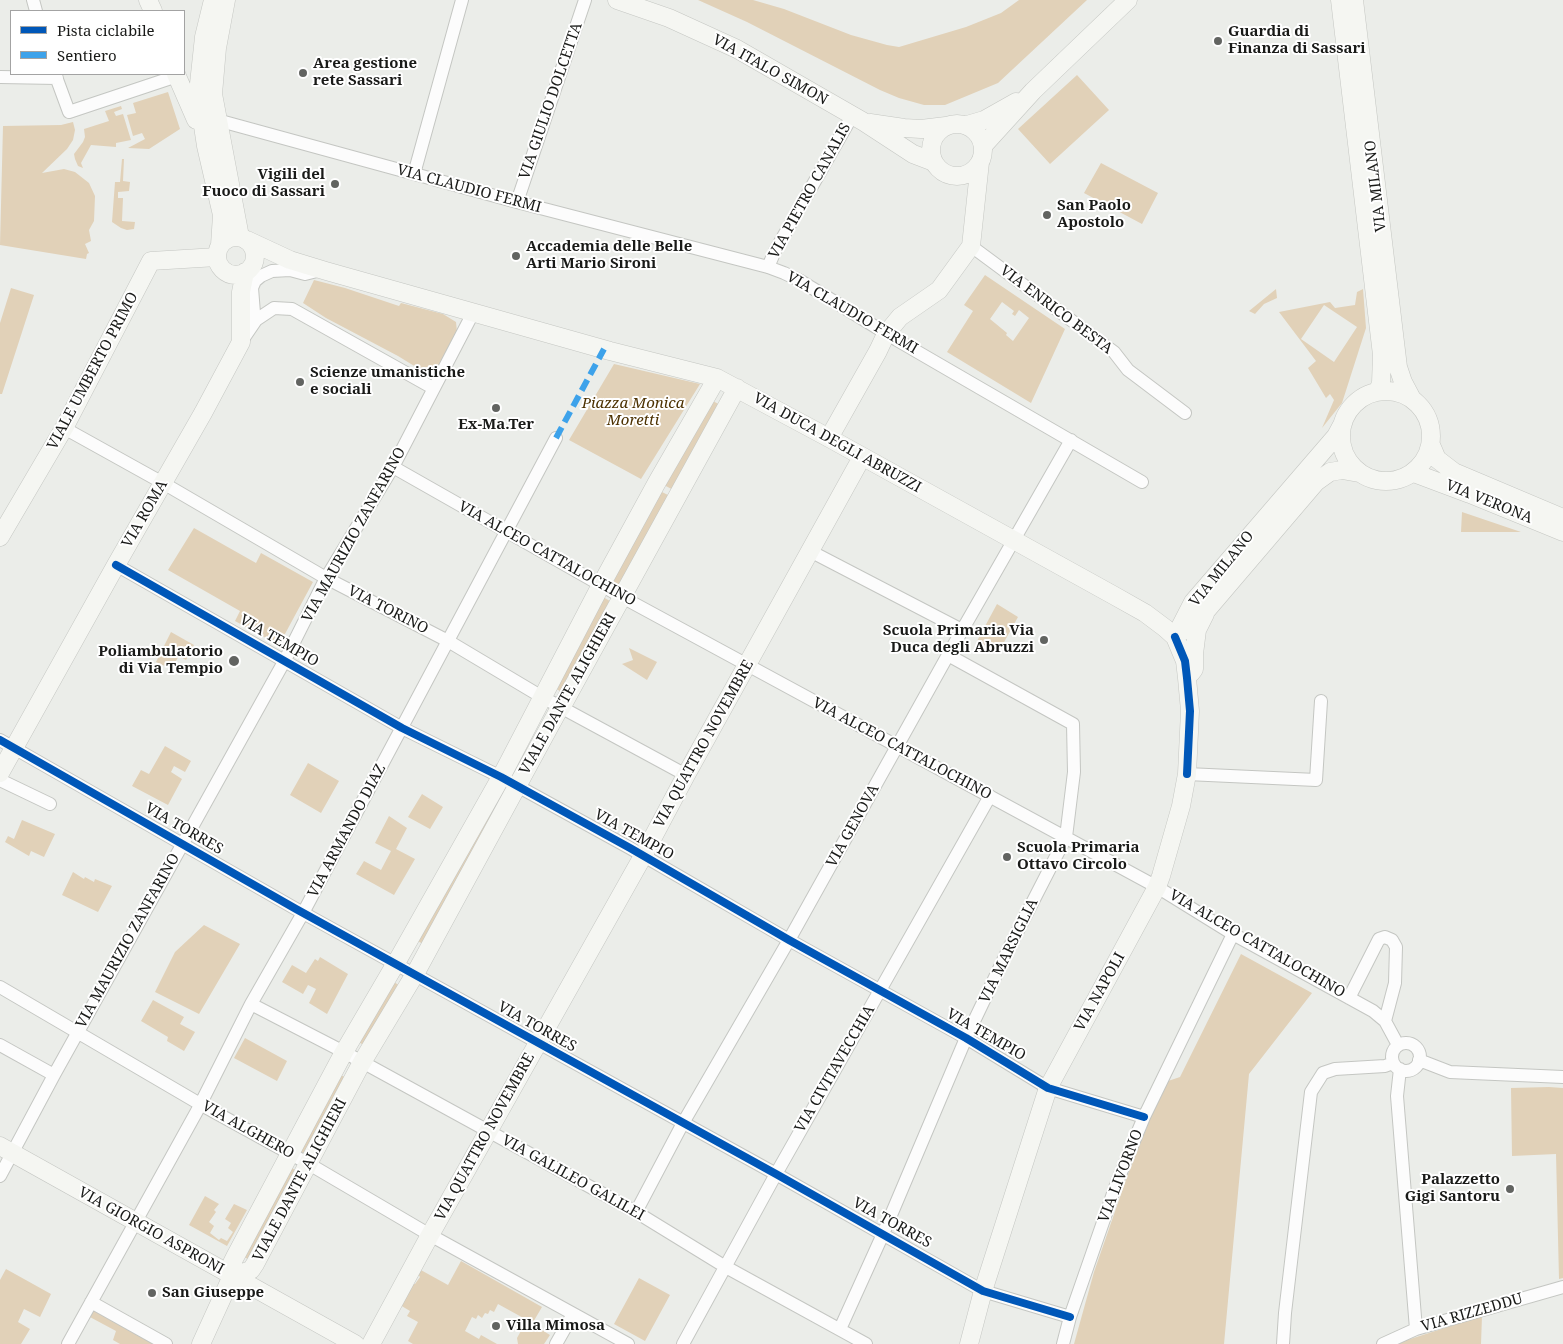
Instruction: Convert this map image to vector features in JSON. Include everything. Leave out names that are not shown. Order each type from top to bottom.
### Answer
[{"type":"main road","points":[[213,0],[204,37],[198,93],[206,146],[222,215],[218,263],[226,272],[237,274],[275,264],[322,270]]},
{"type":"main road","points":[[226,0],[217,48],[213,94],[243,239],[251,244],[255,255],[252,266],[246,271]]},
{"type":"main road","name":"VIA ITALO SIMON","points":[[617,0],[669,18],[738,49],[858,119],[913,154],[934,162]]},
{"type":"main road","points":[[829,438],[886,334],[900,317],[939,290],[971,246],[981,154],[977,134],[967,125],[960,123],[946,126],[933,137],[931,154],[934,162],[945,173],[952,176],[968,173],[975,168],[981,154],[1033,91],[1128,0]]},
{"type":"main road","name":"VIA MILANO","points":[[1340,0],[1382,355],[1381,383],[1378,392]]},
{"type":"main road","name":"VIA MILANO","points":[[1354,0],[1398,367],[1412,399]]},
{"type":"main road","points":[[177,75],[206,146]]},
{"type":"main road","points":[[967,125],[984,120],[1033,91]]},
{"type":"main road","name":"VIA ITALO SIMON","points":[[858,119],[904,128],[921,129],[946,126]]},
{"type":"main road","points":[[960,176],[969,195],[974,220]]},
{"type":"main road","points":[[219,251],[229,238],[243,239],[290,260],[322,270]]},
{"type":"main road","name":"VIALE UMBERTO PRIMO","points":[[0,537],[64,428],[150,261],[219,251]]},
{"type":"main road","name":"VIA DUCA DEGLI ABRUZZI","points":[[322,270],[610,351],[717,378],[1146,613],[1175,637]]},
{"type":"main road","name":"VIA ROMA","points":[[0,773],[7,744],[116,565],[203,413],[241,342],[241,292],[246,271]]},
{"type":"main road","name":"VIALE DANTE ALIGHIERI","points":[[717,378],[601,585],[501,777],[344,1052],[235,1257],[232,1263],[232,1276],[251,1270],[362,1063],[415,974],[737,388]]},
{"type":"main road","points":[[1378,392],[1396,392],[1412,399],[1422,408],[1432,432],[1431,445],[1425,461],[1414,473],[1401,480],[1386,482],[1372,480],[1359,473],[1349,463],[1343,450],[1341,436],[1343,422],[1348,412],[1356,402],[1366,395],[1378,392]]},
{"type":"main road","name":"VIA MILANO","points":[[1175,637],[1336,436],[1343,422]]},
{"type":"main road","name":"VIA VERONA","points":[[1431,445],[1438,459],[1454,472],[1563,518]]},
{"type":"main road","name":"VIA QUATTRO NOVEMBRE","points":[[371,1344],[430,1235],[643,856],[862,457]]},
{"type":"main road","name":"VIA MILANO","points":[[1199,607],[1316,482],[1330,472],[1342,470],[1359,473]]},
{"type":"main road","name":"VIA VERONA","points":[[1414,473],[1563,532]]},
{"type":"main road","points":[[656,484],[677,496]]},
{"type":"main road","points":[[1146,613],[1172,614],[1199,607],[1194,669],[1187,678]]},
{"type":"main road","name":"VIA NAPOLI","points":[[969,1344],[983,1291],[1048,1088],[1158,887],[1181,806],[1187,774],[1190,711],[1185,661],[1175,637]]},
{"type":"main road","name":"VIA GIORGIO ASPRONI","points":[[6,1150],[355,1344]]},
{"type":"main road","points":[[201,1344],[232,1276]]},
{"type":"street","points":[[414,174],[462,0]]},
{"type":"street","name":"VIA GIULIO DOLCETTA","points":[[517,202],[585,0]]},
{"type":"street","points":[[0,77],[56,76],[69,112],[177,75]]},
{"type":"street","name":"VIA PIETRO CANALIS","points":[[768,267],[775,251],[858,119]]},
{"type":"street","name":"VIA CLAUDIO FERMI","points":[[217,120],[517,202],[768,267],[799,280],[886,334],[1142,482]]},
{"type":"street","name":"VIA ENRICO BESTA","points":[[971,246],[1114,352],[1128,370],[1184,413]]},
{"type":"street","points":[[256,320],[252,288],[255,280],[272,271],[290,270],[305,274],[322,270]]},
{"type":"street","points":[[241,342],[256,320],[274,308],[292,309],[433,388]]},
{"type":"street","name":"VIA MAURIZIO ZANFARINO","points":[[0,1176],[6,1150],[54,1076],[285,660],[326,578],[393,467],[473,313]]},
{"type":"street","name":"VIA TORINO","points":[[64,428],[163,482],[326,578],[448,641],[561,708],[686,775]]},
{"type":"street","name":"VIA ARMANDO DIAZ","points":[[68,1344],[200,1104],[250,1004],[303,913],[556,438]]},
{"type":"street","name":"VIA GENOVA","points":[[636,1212],[683,1123],[789,940],[962,630],[1071,440]]},
{"type":"street","name":"VIA ALCEO CATTALOCHINO","points":[[393,467],[622,597],[1158,887],[1233,934],[1373,1011],[1385,1021],[1398,1045]]},
{"type":"street","points":[[810,551],[962,630]]},
{"type":"street","name":"VIA TEMPIO","points":[[116,565],[402,728],[501,777],[643,856],[789,940],[966,1038],[1048,1088],[1144,1117]]},
{"type":"street","name":"VIA MARSIGLIA","points":[[840,1329],[883,1234],[966,1038],[1008,950],[1066,838],[1074,772],[1073,724],[948,655]]},
{"type":"street","points":[[1187,774],[1316,780],[1321,701]]},
{"type":"street","name":"VIA TORRES","points":[[7,744],[303,913],[776,1174],[983,1291],[1070,1318]]},
{"type":"street","points":[[0,780],[50,804]]},
{"type":"street","name":"VIA CIVITAVECCHIA","points":[[683,1344],[724,1266],[990,796]]},
{"type":"street","name":"VIA LIVORNO","points":[[1063,1344],[1087,1266],[1117,1182],[1144,1117],[1233,934]]},
{"type":"street","points":[[1349,998],[1379,938],[1385,937],[1392,940],[1396,947],[1395,983],[1385,1021]]},
{"type":"street","name":"VIA ALGHERO","points":[[0,986],[200,1104],[309,1164],[430,1235],[628,1344]]},
{"type":"street","name":"VIA GALILEO GALILEI","points":[[250,1004],[344,1052],[636,1212],[724,1266],[866,1344]]},
{"type":"street","points":[[1283,1344],[1311,1092],[1323,1073],[1335,1069],[1385,1066],[1396,1066],[1410,1070],[1414,1068],[1420,1060],[1420,1056],[1416,1047],[1407,1043],[1398,1045],[1392,1053],[1396,1066],[1416,1329]]},
{"type":"street","points":[[0,1045],[54,1076]]},
{"type":"street","points":[[1420,1060],[1450,1072],[1563,1077]]},
{"type":"street","name":"VIA RIZZEDDU","points":[[1383,1344],[1416,1329],[1563,1287]]},
{"type":"street","points":[[91,1302],[166,1344]]},
{"type":"street","points":[[556,1344],[573,1314]]},
{"type":"green space","points":[[698,0],[753,0],[784,9],[851,35],[899,47],[966,27],[1001,13],[1019,0],[1087,0],[998,83],[945,105],[924,105],[880,90],[747,22]]},
{"type":"green space","points":[[1077,75],[1109,110],[1050,164],[1018,129]]},
{"type":"green space","points":[[168,92],[180,129],[149,149],[128,148],[145,139],[142,133],[133,136],[127,115],[136,113],[133,103]]},
{"type":"green space","points":[[121,106],[122,109],[114,112],[116,116],[123,114],[131,140],[116,143],[116,147],[91,145],[81,163],[83,168],[78,166],[74,154],[85,137],[84,129],[109,121],[105,111]]},
{"type":"green space","points":[[73,122],[75,130],[73,140],[67,149],[42,173],[64,169],[75,172],[89,183],[95,196],[94,221],[89,230],[91,241],[85,244],[89,253],[86,259],[0,245],[3,126],[61,125]]},
{"type":"green space","points":[[122,159],[124,159],[123,181],[130,182],[129,191],[118,192],[118,198],[123,198],[122,221],[135,222],[134,229],[127,230],[112,222],[115,182],[120,182]]},
{"type":"green space","points":[[1101,163],[1158,193],[1142,224],[1084,193]]},
{"type":"green space","points":[[985,275],[1065,329],[1031,403],[947,352],[973,311],[964,305]],"holes":[[[1002,302],[1014,311],[1012,314],[1015,316],[1019,310],[1029,318],[1013,341],[1006,335],[1007,333],[990,319]]]},
{"type":"green space","points":[[314,280],[399,306],[401,303],[443,314],[456,322],[457,332],[440,364],[433,371],[424,372],[326,318],[303,303]]},
{"type":"green space","points":[[11,288],[34,295],[2,394],[0,394],[0,323]]},
{"type":"green space","points":[[1276,289],[1277,298],[1264,304],[1255,314],[1249,311]]},
{"type":"green space","points":[[1363,289],[1366,328],[1342,403],[1322,428],[1334,400],[1330,394],[1326,398],[1308,368],[1316,361],[1279,312],[1330,302],[1335,308],[1355,305],[1357,292]],"holes":[[[1324,305],[1357,327],[1334,362],[1301,339]]]},
{"type":"green space","name":"Piazza Monica Moretti","points":[[614,364],[700,384],[641,479],[569,440]]},
{"type":"green space","points":[[711,400],[724,407],[677,492],[664,485]]},
{"type":"green space","points":[[660,491],[674,498],[621,590],[608,582]]},
{"type":"green space","points":[[1462,512],[1521,532],[1461,532]]},
{"type":"green space","points":[[194,528],[256,563],[261,553],[313,582],[279,645],[235,621],[240,611],[168,570]]},
{"type":"green space","points":[[603,597],[615,604],[565,694],[553,687]]},
{"type":"green space","points":[[997,604],[1018,617],[998,653],[977,641]]},
{"type":"green space","points":[[171,632],[194,645],[186,660],[179,656],[171,669],[156,662]]},
{"type":"green space","points":[[629,648],[657,662],[647,680],[622,664],[633,660]]},
{"type":"green space","points":[[165,746],[191,761],[185,772],[174,766],[171,772],[182,779],[168,805],[132,786],[141,770],[149,774]]},
{"type":"green space","points":[[308,763],[339,781],[321,813],[290,795]]},
{"type":"green space","points":[[422,794],[443,807],[430,829],[408,817]]},
{"type":"green space","points":[[492,803],[503,810],[425,945],[414,939]]},
{"type":"green space","points":[[389,816],[407,828],[396,849],[415,859],[394,895],[356,874],[364,861],[381,870],[391,851],[375,843]]},
{"type":"green space","points":[[22,820],[55,834],[44,857],[31,851],[29,856],[5,842],[8,836],[14,839]]},
{"type":"green space","points":[[73,872],[84,879],[85,877],[94,882],[95,879],[112,886],[98,912],[62,895]]},
{"type":"green space","points":[[204,925],[240,944],[199,1014],[155,992],[175,952]]},
{"type":"green space","points":[[1241,954],[1312,993],[1249,1074],[1224,1344],[1074,1344],[1094,1272],[1128,1174],[1165,1082],[1180,1077]]},
{"type":"green space","points":[[320,957],[348,974],[327,1014],[309,1003],[316,989],[308,985],[303,994],[282,982],[292,965],[306,973],[315,959],[318,961]]},
{"type":"green space","points":[[391,980],[403,988],[367,1047],[355,1040]]},
{"type":"green space","points":[[153,1000],[184,1017],[180,1024],[195,1032],[184,1051],[167,1041],[168,1037],[141,1021]]},
{"type":"green space","points":[[245,1038],[287,1061],[277,1081],[234,1058]]},
{"type":"green space","points":[[339,1074],[350,1080],[308,1159],[297,1154]]},
{"type":"green space","points":[[1511,1088],[1563,1088],[1563,1278],[1559,1279],[1556,1154],[1512,1156]]},
{"type":"green space","points":[[290,1167],[299,1172],[249,1260],[240,1254]]},
{"type":"green space","points":[[205,1196],[219,1204],[209,1222],[214,1226],[210,1233],[219,1240],[221,1238],[227,1241],[233,1232],[228,1228],[231,1223],[225,1219],[234,1204],[247,1210],[227,1246],[189,1225]]},
{"type":"green space","points":[[461,1261],[542,1307],[532,1324],[550,1335],[544,1344],[518,1344],[517,1338],[527,1320],[498,1304],[494,1312],[490,1310],[482,1318],[478,1315],[476,1319],[472,1317],[465,1331],[479,1339],[481,1335],[497,1344],[413,1344],[408,1341],[418,1322],[407,1316],[410,1311],[400,1305],[411,1284],[415,1284],[420,1277],[417,1273],[419,1269],[448,1285]]},
{"type":"green space","points":[[6,1269],[51,1294],[40,1317],[24,1309],[18,1322],[30,1329],[21,1344],[0,1344],[0,1280]]},
{"type":"green space","points":[[639,1278],[670,1295],[645,1341],[614,1324]]},
{"type":"green space","points":[[92,1309],[154,1344],[120,1344],[113,1340],[116,1331],[88,1316]]},
{"type":"green space","points":[[1482,1316],[1481,1344],[1398,1344],[1401,1342]]},
{"type":"marked path","points":[[556,438],[604,349]]},
{"type":"cycle path","points":[[116,565],[402,728],[501,777],[630,848],[789,940],[966,1038],[1048,1088],[1144,1117]]},
{"type":"cycle path","points":[[1175,637],[1185,661],[1190,711],[1187,774]]},
{"type":"cycle path","points":[[0,740],[296,909],[776,1174],[983,1291],[1070,1317]]},
{"type":"place","name":"Guardia di Finanza di Sassari","points":[[1218,41]]},
{"type":"place","name":"Area gestione rete Sassari","points":[[303,73]]},
{"type":"place","name":"Vigili del Fuoco di Sassari","points":[[335,184]]},
{"type":"place","name":"San Paolo Apostolo","points":[[1047,215]]},
{"type":"place","name":"Accademia delle Belle Arti Mario Sironi","points":[[516,256]]},
{"type":"place","name":"Scienze umanistiche e sociali","points":[[300,382]]},
{"type":"place","name":"Ex-Ma.Ter","points":[[496,408]]},
{"type":"place","name":"Scuola Primaria Via Duca degli Abruzzi","points":[[1044,640]]},
{"type":"place","name":"Poliambulatorio di Via Tempio","points":[[234,661]]},
{"type":"place","name":"Scuola Primaria Ottavo Circolo","points":[[1007,857]]},
{"type":"place","name":"Palazzetto Gigi Santoru","points":[[1510,1189]]},
{"type":"place","name":"San Giuseppe","points":[[152,1293]]},
{"type":"place","name":"Villa Mimosa","points":[[496,1326]]}]
